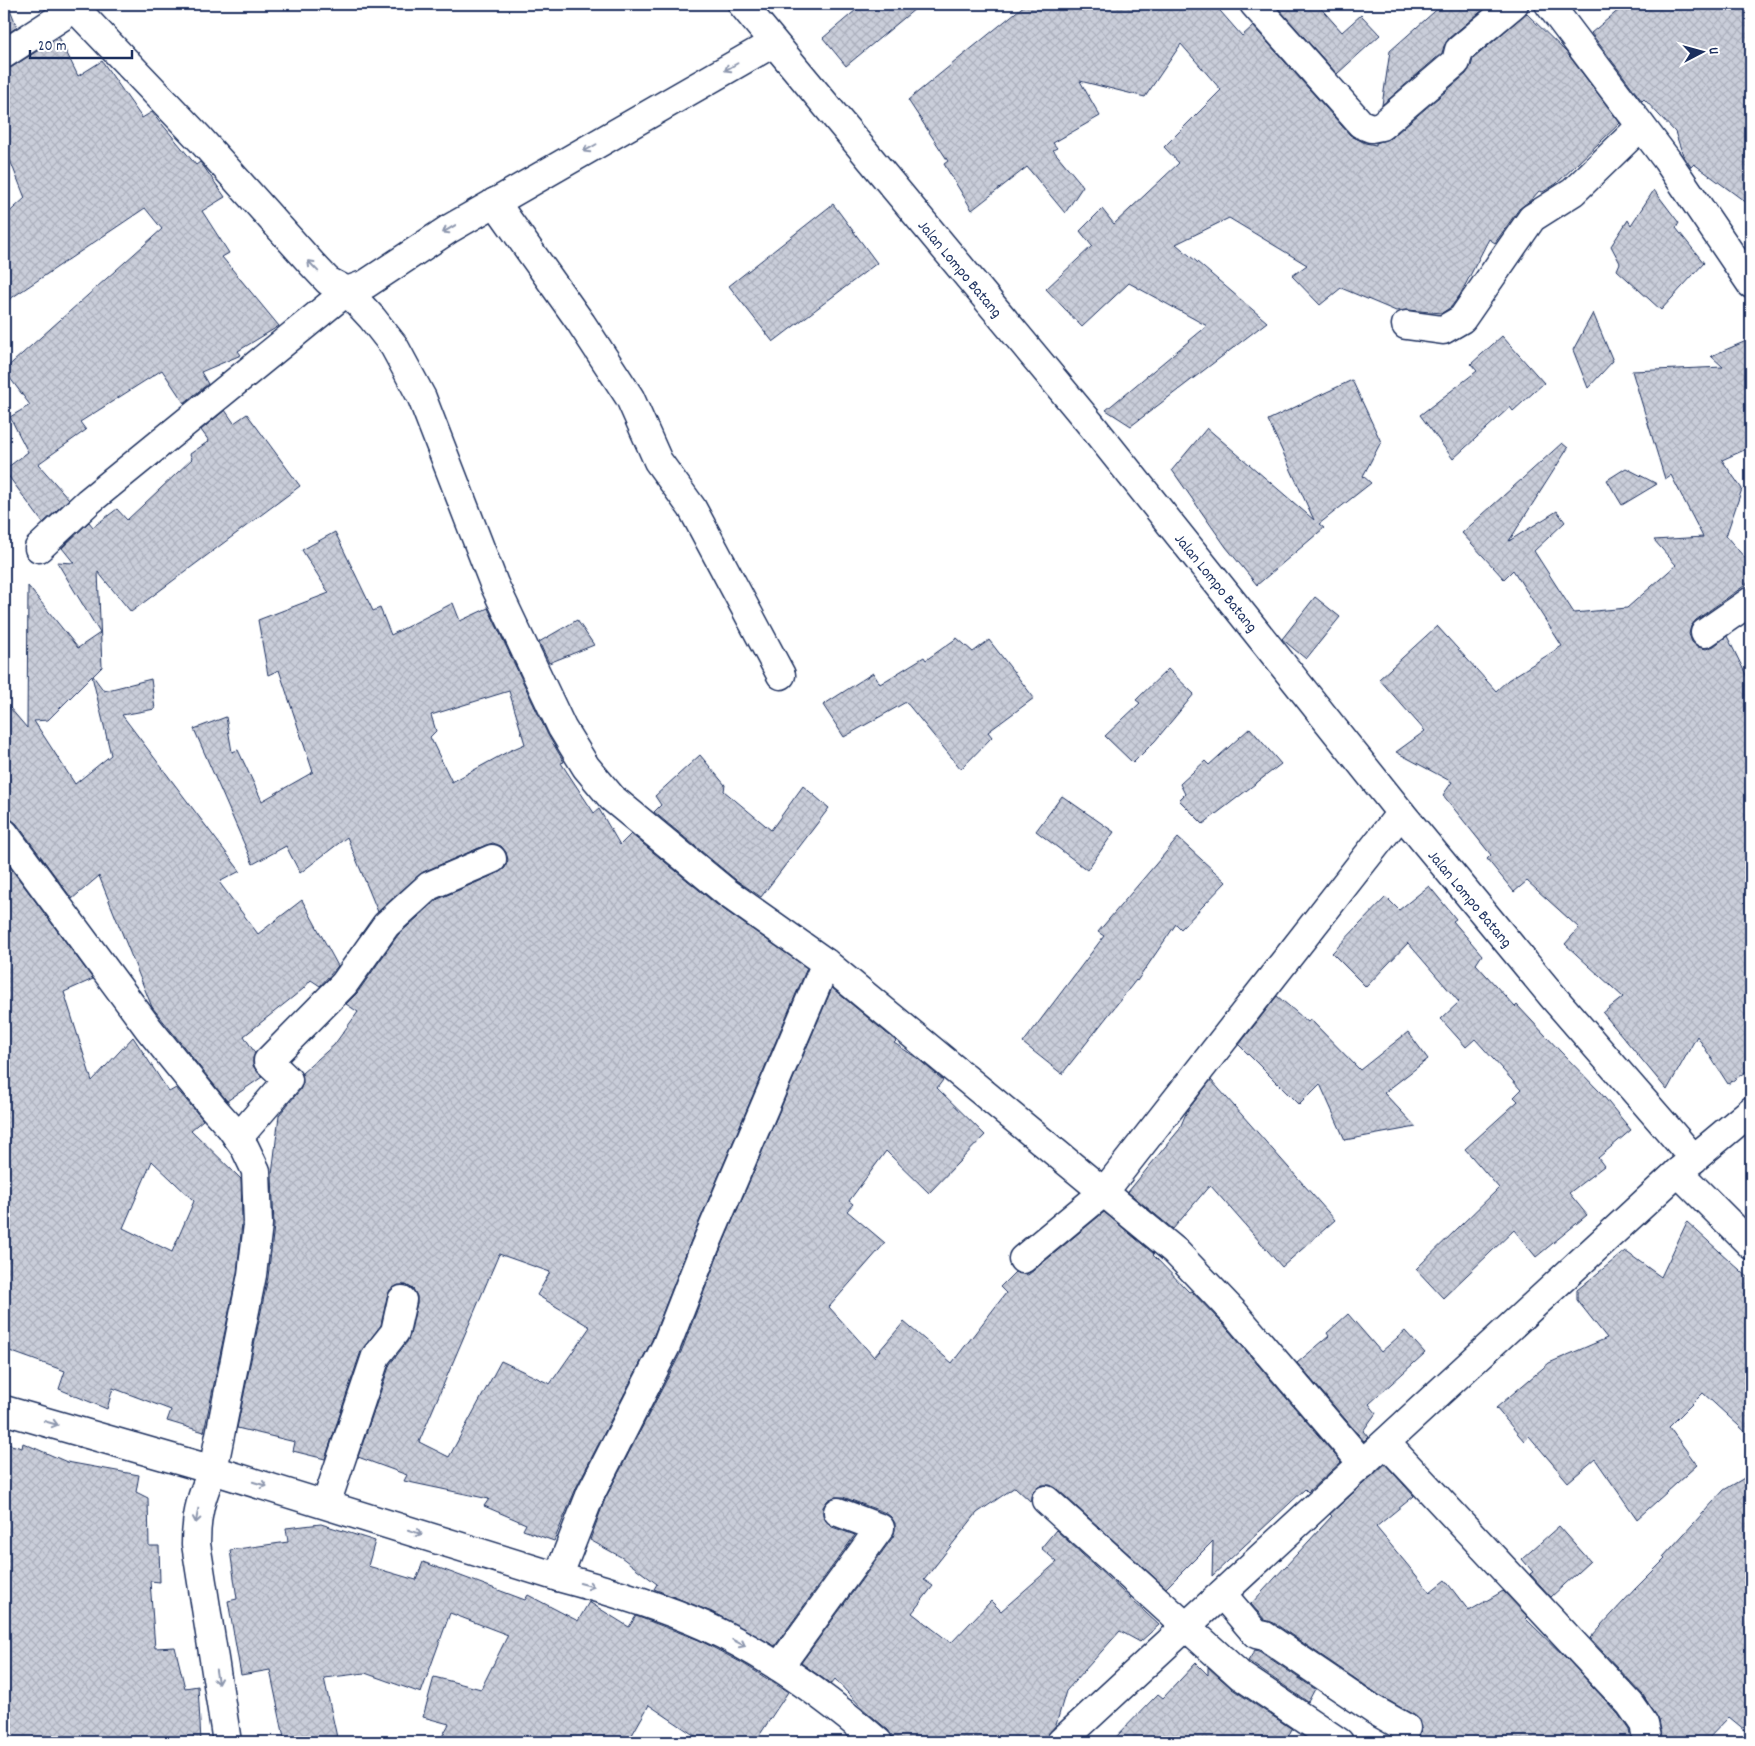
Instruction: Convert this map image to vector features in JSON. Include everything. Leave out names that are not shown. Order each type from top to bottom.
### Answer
[{"type":"main road","name":"Jalan Lompo Batang","points":[[742,4],[1093,427],[1401,813],[1554,998],[1751,1245]]},
{"type":"main road","points":[[1254,4],[1361,124],[1371,128],[1381,126],[1456,62],[1459,50],[1514,4]]},
{"type":"main road","points":[[1549,4],[1667,160],[1751,284]]},
{"type":"main road","points":[[4,54],[73,6],[200,139],[328,281],[347,291],[394,346],[422,398],[494,584],[562,728],[586,767],[612,798],[726,892],[826,963],[1175,1251],[1236,1314],[1363,1464]]},
{"type":"main road","points":[[39,548],[88,502],[347,291],[366,284],[448,229],[773,43]]},
{"type":"main road","points":[[1406,324],[1443,330],[1462,319],[1532,218],[1573,192],[1641,126]]},
{"type":"main road","points":[[495,202],[581,323],[630,398],[658,461],[692,508],[781,675]]},
{"type":"main road","points":[[1705,633],[1751,601]]},
{"type":"main road","points":[[1023,1258],[1104,1192],[1401,813]]},
{"type":"main road","points":[[4,833],[149,1029],[238,1138],[256,1171],[258,1224],[252,1276],[213,1470],[204,1491],[196,1522],[196,1544],[227,1742]]},
{"type":"main road","points":[[238,1138],[288,1080],[268,1061],[344,984],[386,925],[430,886],[492,859]]},
{"type":"main road","points":[[558,1577],[591,1494],[666,1346],[704,1249],[826,963]]},
{"type":"main road","points":[[1061,1742],[1686,1165],[1751,1111]]},
{"type":"main road","points":[[326,1504],[376,1356],[395,1332],[402,1300]]},
{"type":"main road","points":[[4,1410],[213,1470],[558,1577],[609,1591],[704,1626],[745,1646],[779,1667],[841,1710],[878,1742]]},
{"type":"main road","points":[[1386,1442],[1630,1704],[1644,1724],[1648,1742]]},
{"type":"main road","points":[[1046,1500],[1241,1676],[1339,1742]]},
{"type":"main road","points":[[779,1667],[880,1528],[838,1512]]},
{"type":"main road","points":[[1222,1594],[1256,1634],[1265,1636],[1374,1710],[1406,1728]]},
{"type":"building","points":[[4,4],[8,4],[17,27],[4,36]]},
{"type":"building","points":[[863,4],[921,4],[846,66],[823,38]]},
{"type":"building","points":[[1026,4],[1214,4],[1242,36],[1253,26],[1350,135],[1365,143],[1376,145],[1376,143],[1391,138],[1466,74],[1473,59],[1526,13],[1567,53],[1620,123],[1556,184],[1543,192],[1539,191],[1519,209],[1495,243],[1489,239],[1460,295],[1451,307],[1442,313],[1408,310],[1396,311],[1341,288],[1320,305],[1292,276],[1307,265],[1229,218],[1176,244],[1267,322],[1131,426],[1106,410],[1207,326],[1129,283],[1082,327],[1046,289],[1092,246],[1080,231],[1102,209],[1114,224],[1179,163],[1164,147],[1221,90],[1181,44],[1145,97],[1080,81],[1100,116],[1053,143],[1057,148],[1053,150],[1083,186],[1065,213],[1027,167],[972,210],[944,164],[948,161],[908,100]]},
{"type":"building","points":[[1278,4],[1317,4],[1342,32],[1361,15],[1380,35],[1337,74],[1276,6]]},
{"type":"building","points":[[1443,4],[1490,4],[1449,38],[1442,53],[1382,105],[1390,51]]},
{"type":"building","points":[[1626,4],[1751,4],[1751,206],[1694,164],[1691,167],[1683,155],[1675,132],[1644,99],[1642,101],[1591,33]]},
{"type":"building","points":[[59,37],[78,76],[102,61],[142,118],[152,112],[196,165],[200,162],[204,167],[225,197],[202,211],[229,253],[222,257],[279,326],[238,351],[241,355],[201,372],[208,384],[184,403],[162,370],[80,422],[86,430],[38,464],[69,499],[43,523],[4,470],[28,452],[10,417],[30,405],[4,370],[162,229],[145,208],[4,303],[4,217],[25,198],[4,145],[4,69],[12,67]]},
{"type":"building","points":[[1654,190],[1679,223],[1676,228],[1704,263],[1661,310],[1617,270],[1620,263],[1611,246],[1628,220],[1631,225]]},
{"type":"building","points":[[833,204],[877,263],[773,342],[729,286]]},
{"type":"building","points":[[1593,313],[1613,361],[1588,388],[1573,350]]},
{"type":"building","points":[[1502,336],[1544,383],[1513,411],[1510,407],[1453,459],[1420,415],[1477,371],[1471,364]]},
{"type":"building","points":[[1751,339],[1751,447],[1722,460],[1742,489],[1726,536],[1751,565],[1751,581],[1696,620],[1691,626],[1689,634],[1692,642],[1698,647],[1706,649],[1714,646],[1727,636],[1751,685],[1751,1068],[1728,1084],[1697,1036],[1667,1090],[1603,1013],[1623,997],[1565,944],[1579,928],[1527,881],[1514,892],[1487,859],[1491,855],[1443,795],[1452,782],[1396,752],[1425,731],[1379,679],[1437,626],[1496,691],[1508,680],[1562,646],[1513,570],[1504,579],[1462,533],[1562,443],[1568,448],[1509,541],[1557,511],[1565,522],[1534,551],[1574,613],[1627,608],[1676,565],[1654,540],[1703,537],[1671,475],[1665,479],[1632,371],[1723,367],[1711,356]]},
{"type":"building","points":[[1352,380],[1381,442],[1363,476],[1371,483],[1319,524],[1324,528],[1257,585],[1226,547],[1172,470],[1207,428],[1314,520],[1268,420]]},
{"type":"building","points":[[225,410],[234,423],[247,414],[300,486],[131,612],[98,572],[102,667],[93,676],[104,691],[151,679],[155,709],[122,715],[240,871],[219,882],[258,934],[302,900],[338,966],[320,986],[311,980],[303,989],[244,1036],[255,1053],[253,1066],[262,1077],[227,1101],[152,1007],[99,876],[72,899],[17,824],[11,819],[4,818],[4,701],[27,728],[28,586],[78,648],[100,633],[57,562],[74,563],[62,548],[89,522],[93,527],[117,509],[127,520],[192,459],[190,454],[209,441],[201,430]],"holes":[[[92,676],[111,755],[75,784],[34,721],[48,720]]]},
{"type":"building","points":[[1626,468],[1657,484],[1622,505],[1607,480]]},
{"type":"building","points":[[335,532],[373,611],[380,608],[391,635],[453,603],[460,621],[488,608],[548,735],[564,762],[561,763],[594,813],[599,809],[620,845],[631,834],[716,904],[807,968],[690,1243],[652,1340],[577,1486],[554,1541],[523,1530],[526,1524],[484,1506],[489,1499],[404,1481],[407,1475],[358,1457],[390,1364],[407,1342],[410,1335],[417,1296],[413,1289],[406,1285],[398,1285],[390,1290],[381,1325],[361,1351],[325,1459],[293,1451],[295,1442],[237,1428],[268,1277],[274,1226],[272,1175],[279,1115],[300,1090],[303,1083],[302,1073],[334,1045],[358,1012],[346,1004],[357,993],[398,935],[438,899],[498,873],[505,868],[508,860],[506,852],[501,846],[493,843],[486,845],[423,872],[378,912],[347,837],[300,873],[286,846],[253,864],[194,729],[226,717],[232,752],[238,750],[262,801],[313,772],[279,670],[268,675],[258,620],[329,593],[302,550]],"holes":[[[509,691],[525,744],[452,782],[430,737],[436,731],[431,715]],[[499,1254],[550,1272],[537,1295],[590,1327],[550,1384],[501,1361],[449,1457],[419,1442]]]},
{"type":"building","points":[[1315,597],[1340,617],[1306,659],[1282,639]]},
{"type":"building","points":[[577,620],[594,645],[549,663],[539,642]]},
{"type":"building","points":[[957,638],[973,652],[989,640],[1034,698],[988,732],[992,737],[961,769],[906,702],[844,737],[823,705],[873,673],[880,684],[924,657],[926,660]]},
{"type":"building","points":[[1168,669],[1194,694],[1155,741],[1133,763],[1105,736],[1140,703],[1136,700]]},
{"type":"building","points":[[1250,728],[1281,764],[1203,824],[1179,800],[1185,794],[1180,784],[1205,761],[1209,765]]},
{"type":"building","points":[[700,755],[725,785],[724,791],[771,830],[803,786],[829,808],[761,897],[736,880],[654,812],[661,805],[655,796]]},
{"type":"building","points":[[1062,796],[1114,832],[1087,870],[1036,831]]},
{"type":"building","points":[[1178,838],[1226,882],[1181,929],[1176,924],[1137,981],[1062,1074],[1023,1043],[1104,936],[1098,932]]},
{"type":"building","points":[[4,859],[93,979],[64,992],[92,1081],[133,1037],[169,1092],[176,1088],[203,1120],[191,1130],[241,1179],[242,1223],[237,1273],[204,1432],[167,1421],[171,1410],[113,1388],[107,1409],[59,1389],[65,1371],[4,1349]],"holes":[[[152,1161],[194,1201],[172,1252],[123,1228]]]},
{"type":"building","points":[[1429,886],[1456,919],[1453,921],[1482,955],[1476,964],[1515,1007],[1517,1005],[1600,1092],[1631,1130],[1598,1158],[1604,1166],[1569,1193],[1587,1215],[1536,1257],[1514,1230],[1443,1298],[1416,1269],[1499,1188],[1465,1149],[1518,1101],[1514,1097],[1521,1090],[1475,1039],[1466,1047],[1441,1019],[1459,1002],[1408,943],[1366,987],[1332,953],[1386,897],[1399,910]]},
{"type":"building","points":[[832,988],[896,1041],[894,1043],[917,1058],[943,1080],[937,1088],[985,1135],[929,1193],[886,1151],[849,1201],[853,1204],[847,1211],[885,1243],[829,1307],[874,1357],[904,1322],[952,1363],[1006,1293],[1000,1287],[1015,1272],[1028,1275],[1104,1212],[1154,1254],[1189,1292],[1191,1291],[1223,1324],[1341,1462],[1308,1492],[1305,1489],[1212,1576],[1213,1541],[1166,1588],[1056,1488],[1050,1485],[1042,1485],[1035,1489],[1031,1496],[1031,1502],[1015,1487],[977,1513],[924,1580],[933,1586],[912,1613],[951,1643],[991,1601],[1001,1611],[1057,1562],[1041,1548],[1056,1530],[1159,1625],[1140,1642],[1120,1631],[1066,1691],[1056,1725],[1046,1737],[1046,1742],[893,1742],[888,1730],[862,1708],[835,1679],[831,1684],[801,1663],[893,1537],[895,1523],[886,1513],[843,1497],[835,1497],[828,1500],[823,1507],[823,1515],[826,1521],[832,1527],[855,1535],[775,1646],[712,1612],[654,1589],[657,1584],[621,1557],[590,1540],[605,1499],[681,1352],[718,1255]]},
{"type":"building","points":[[1277,996],[1308,1022],[1310,1019],[1360,1070],[1408,1032],[1428,1059],[1384,1093],[1416,1127],[1345,1140],[1320,1084],[1299,1105],[1239,1045]]},
{"type":"building","points":[[1211,1080],[1335,1220],[1282,1267],[1210,1185],[1173,1229],[1128,1192],[1179,1130],[1187,1111]]},
{"type":"building","points":[[1687,1222],[1751,1280],[1751,1437],[1703,1393],[1669,1427],[1697,1465],[1637,1519],[1595,1459],[1568,1482],[1529,1436],[1524,1441],[1496,1408],[1549,1363],[1607,1338],[1577,1300],[1577,1290],[1625,1251],[1661,1277]]},
{"type":"building","points":[[1348,1314],[1381,1352],[1405,1331],[1425,1353],[1369,1404],[1376,1413],[1363,1431],[1368,1437],[1364,1441],[1297,1363],[1329,1336],[1327,1333]]},
{"type":"building","points":[[4,1443],[22,1448],[23,1443],[67,1462],[139,1475],[136,1492],[148,1498],[149,1546],[159,1546],[160,1582],[150,1581],[155,1648],[175,1647],[185,1688],[198,1686],[201,1742],[7,1742],[4,1697]]},
{"type":"building","points":[[1385,1464],[1414,1496],[1376,1527],[1430,1592],[1445,1580],[1469,1611],[1503,1591],[1528,1617],[1526,1619],[1569,1661],[1618,1714],[1629,1730],[1632,1742],[1425,1742],[1419,1737],[1422,1727],[1420,1720],[1414,1715],[1382,1697],[1274,1623],[1265,1620],[1251,1604],[1332,1516],[1330,1514]]},
{"type":"building","points":[[1751,1474],[1751,1735],[1729,1717],[1705,1742],[1663,1742],[1659,1720],[1643,1695],[1590,1638],[1665,1559],[1663,1557],[1724,1490]]},
{"type":"building","points":[[321,1524],[375,1541],[368,1566],[416,1580],[423,1562],[525,1600],[528,1595],[578,1621],[589,1602],[629,1627],[636,1616],[699,1640],[744,1664],[788,1692],[755,1742],[704,1742],[649,1705],[628,1742],[439,1742],[449,1724],[423,1717],[434,1677],[481,1689],[508,1635],[450,1613],[421,1693],[365,1673],[324,1678],[338,1742],[285,1742],[270,1670],[241,1675],[228,1601],[237,1599],[230,1550],[288,1542],[286,1528]]},
{"type":"building","points":[[1559,1526],[1590,1561],[1551,1597],[1530,1574],[1533,1572],[1522,1559]]},
{"type":"building","points":[[1255,1650],[1315,1689],[1308,1702],[1248,1661]]},
{"type":"building","points":[[1196,1663],[1208,1675],[1208,1667],[1232,1689],[1292,1729],[1285,1742],[1111,1742],[1158,1694],[1163,1698]]}]
